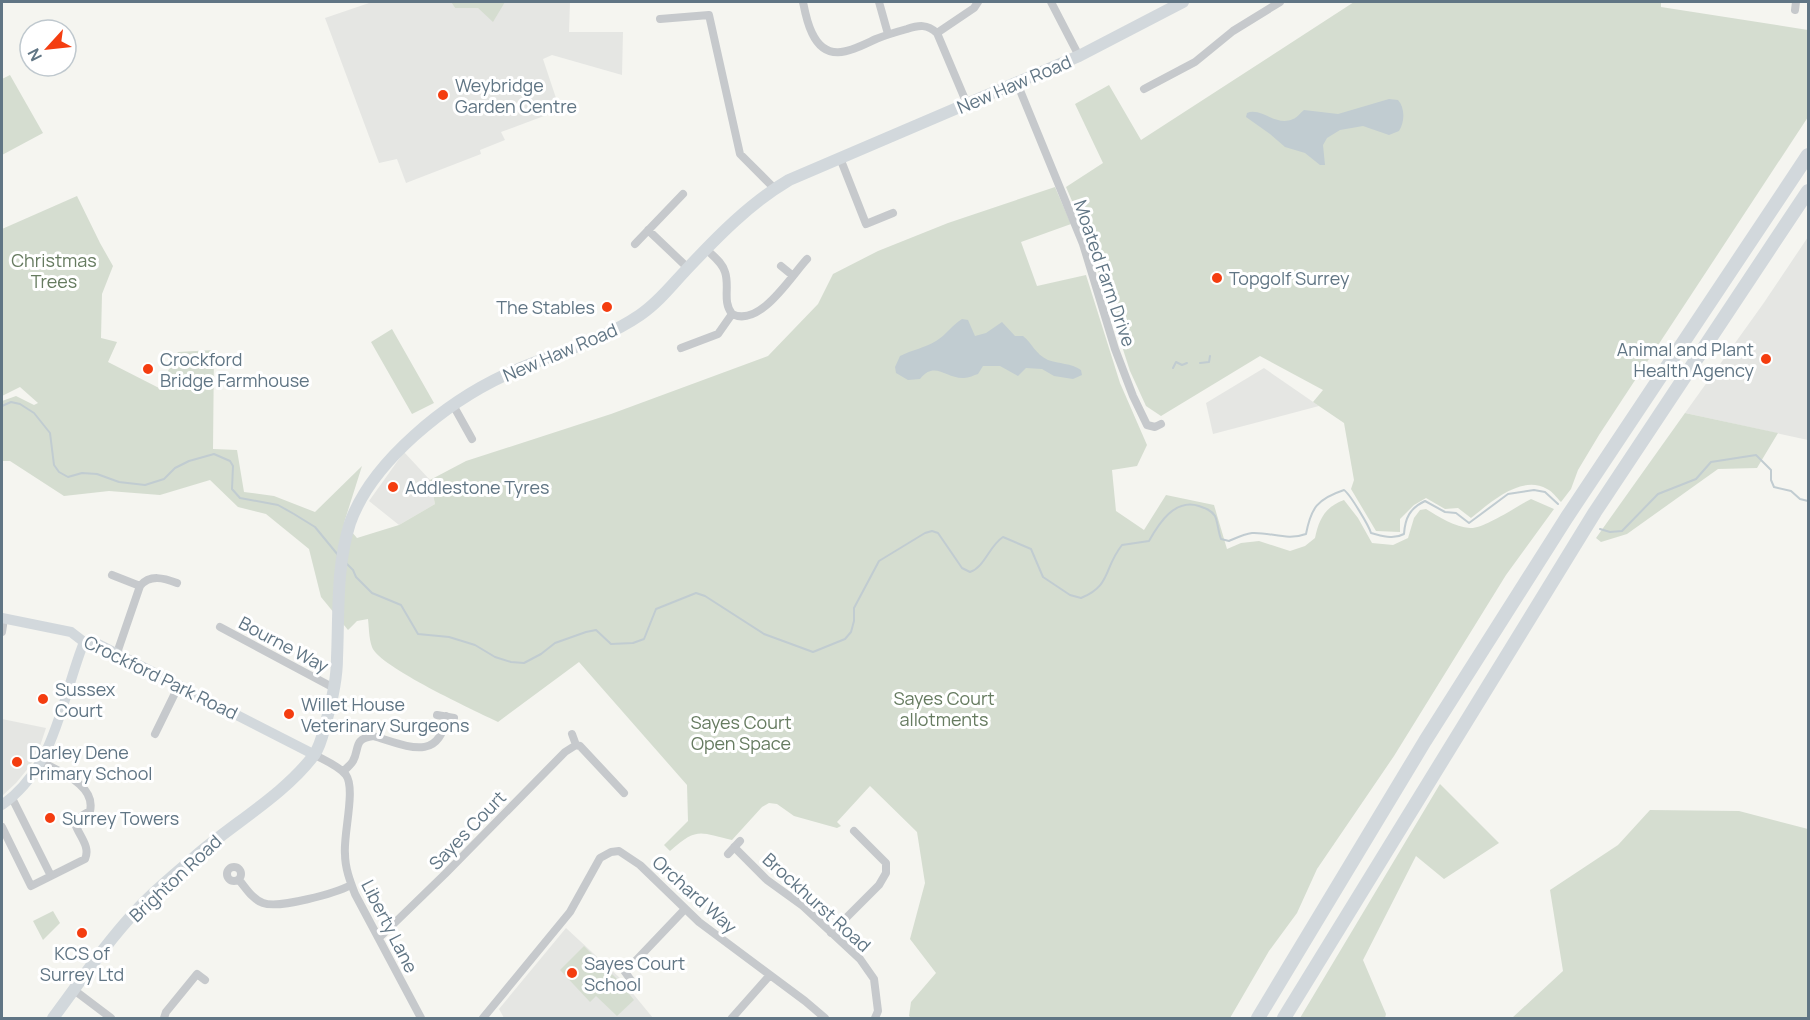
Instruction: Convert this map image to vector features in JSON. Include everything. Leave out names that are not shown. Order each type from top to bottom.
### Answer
[{"type":"highway","points":[[1258,1018],[1419,751],[1567,518],[1809,155]]},
{"type":"highway","points":[[1284,1018],[1595,512],[1809,191]]},
{"type":"main road","name":"New Haw Road","points":[[334,688],[338,658],[339,586],[350,523],[375,480],[394,456],[453,405],[505,375],[592,341],[648,309],[740,217],[775,189],[802,174],[1078,56],[1183,2]]},
{"type":"main road","points":[[315,755],[320,745],[334,688]]},
{"type":"main road","name":"Brighton Road","points":[[53,1018],[136,910],[210,844],[266,801],[315,755]]},
{"type":"street","points":[[803,2],[813,37],[822,48],[828,51],[846,52],[888,34],[922,25],[933,29],[937,33],[967,104]]},
{"type":"street","points":[[879,2],[888,34]]},
{"type":"street","points":[[937,33],[974,8],[978,2]]},
{"type":"street","points":[[1052,2],[1078,56]]},
{"type":"street","points":[[1144,89],[1155,88],[1195,62],[1266,5],[1280,2]]},
{"type":"street","points":[[660,19],[709,15],[740,154],[775,189]]},
{"type":"street","name":"Moated Farm Drive","points":[[1017,83],[1083,244],[1114,349],[1133,396],[1147,425],[1155,427],[1161,424]]},
{"type":"street","points":[[840,158],[866,224],[893,213]]},
{"type":"street","points":[[635,244],[683,194]]},
{"type":"street","points":[[648,230],[688,268]]},
{"type":"street","points":[[706,249],[724,270],[726,303],[732,314],[744,317],[764,308],[807,259]]},
{"type":"street","points":[[782,266],[792,275]]},
{"type":"street","points":[[681,348],[720,332],[732,314]]},
{"type":"street","points":[[453,405],[472,439]]},
{"type":"street","points":[[112,575],[140,586]]},
{"type":"street","points":[[117,653],[140,586],[153,578],[164,578],[177,583]]},
{"type":"street","points":[[2,632],[3,619]]},
{"type":"street","name":"Crockford Park Road","points":[[3,619],[70,632],[84,642],[98,644],[315,755]]},
{"type":"street","name":"Bourne Way","points":[[220,627],[334,688]]},
{"type":"street","points":[[2,805],[29,782],[42,762],[84,642]]},
{"type":"street","points":[[168,732],[157,730],[179,685]]},
{"type":"street","points":[[315,755],[343,772],[354,758],[357,744],[366,737],[373,736],[423,748],[437,741],[444,729],[446,716]]},
{"type":"street","points":[[572,734],[576,745],[580,746],[624,793]]},
{"type":"street","name":"Sayes Court","points":[[379,938],[565,752],[576,745]]},
{"type":"street","points":[[2,827],[31,886],[85,859],[87,848],[75,823],[78,818],[90,811],[91,805],[85,790],[75,780],[42,762]]},
{"type":"street","name":"Liberty Lane","points":[[343,772],[349,781],[350,795],[344,853],[347,873],[351,885],[421,1018]]},
{"type":"street","points":[[12,798],[51,876]]},
{"type":"street","points":[[831,933],[879,885],[886,873],[886,863],[854,831]]},
{"type":"street","name":"Brockhurst Road","points":[[728,854],[737,844],[767,880],[803,906],[860,959],[874,980],[878,1011],[875,1018]]},
{"type":"street","name":"Orchard Way","points":[[483,1018],[570,912],[594,865],[600,858],[611,852],[619,851],[633,859],[715,934],[825,1018]]},
{"type":"street","points":[[239,880],[260,903],[270,905],[330,893],[351,885]]},
{"type":"street","points":[[633,982],[625,972],[686,909]]},
{"type":"street","points":[[164,1018],[166,1012],[197,974],[204,980]]},
{"type":"street","points":[[732,1018],[770,975]]},
{"type":"street","points":[[74,990],[111,1018]]},
{"type":"shaded area","points":[[372,2],[451,2],[455,8],[478,8],[497,13],[505,2],[570,2],[569,32],[623,32],[622,75],[552,55],[543,59],[560,110],[501,132],[505,140],[480,150],[481,154],[406,183],[397,159],[379,163],[325,18]]},
{"type":"shaded area","points":[[1389,99],[1398,100],[1402,107],[1403,119],[1399,131],[1389,135],[1363,126],[1340,130],[1327,138],[1323,145],[1325,165],[1320,165],[1305,153],[1285,147],[1246,117],[1247,113],[1252,112],[1287,121],[1296,118],[1304,110],[1338,114]]},
{"type":"shaded area","name":"Animal and Plant Health Agency","points":[[1808,237],[1808,440],[1685,413],[1763,304]]},
{"type":"shaded area","points":[[962,319],[968,320],[975,336],[986,333],[1002,322],[1015,336],[1023,336],[1044,358],[1077,368],[1081,370],[1082,375],[1073,379],[1054,376],[1042,369],[1026,368],[1018,376],[1000,366],[983,366],[978,374],[964,378],[931,371],[920,379],[908,380],[896,373],[895,367],[900,356],[936,341]]},
{"type":"shaded area","points":[[1264,368],[1319,406],[1213,434],[1206,403]]},
{"type":"shaded area","points":[[404,452],[430,480],[435,504],[399,525],[369,501]]},
{"type":"shaded area","name":"Darley Dene Primary School","points":[[2,719],[46,728],[30,766],[2,796]]},
{"type":"shaded area","name":"Sayes Court School","points":[[566,928],[621,979],[653,1018],[504,1018],[499,1009]]},
{"type":"green space","points":[[451,2],[505,2],[493,22],[478,8],[455,8]]},
{"type":"green space","name":"Topgolf Surrey","points":[[1354,2],[1661,2],[1661,7],[1808,30],[1808,117],[1599,435],[1578,470],[1571,489],[1561,502],[1547,489],[1537,485],[1527,485],[1506,492],[1471,518],[1458,508],[1445,509],[1426,498],[1414,505],[1400,519],[1400,532],[1376,531],[1351,489],[1354,480],[1344,423],[1313,402],[1323,390],[1260,356],[1161,416],[1146,406],[1130,371],[1084,229],[1066,187],[1103,163],[1075,104],[1109,85],[1141,140]]},
{"type":"green space","points":[[10,75],[43,133],[2,155],[2,79]]},
{"type":"green space","points":[[1055,187],[1071,224],[1021,242],[1037,286],[1086,275],[1120,383],[1147,445],[1137,466],[1112,470],[1116,511],[1144,530],[1166,495],[1214,505],[1227,549],[1241,543],[1259,541],[1290,551],[1305,546],[1315,538],[1321,519],[1328,510],[1344,500],[1358,518],[1372,543],[1393,545],[1408,538],[1414,518],[1420,510],[1426,509],[1453,524],[1470,528],[1492,521],[1531,499],[1554,509],[1506,575],[1394,756],[1317,869],[1297,913],[1269,951],[1230,1018],[911,1018],[909,1016],[911,1002],[936,973],[910,939],[925,883],[917,832],[870,786],[837,822],[841,826],[837,828],[794,816],[777,804],[769,803],[762,807],[732,840],[705,834],[693,835],[670,851],[664,845],[688,821],[687,785],[579,662],[498,722],[409,677],[379,656],[371,644],[368,619],[357,621],[348,630],[321,597],[309,549],[266,514],[238,507],[210,480],[160,495],[109,491],[64,496],[10,461],[2,461],[2,401],[16,396],[34,405],[38,403],[20,387],[2,396],[2,229],[77,196],[113,266],[102,294],[101,338],[117,342],[108,362],[159,388],[178,352],[214,350],[213,449],[237,450],[244,492],[274,496],[315,512],[362,466],[344,523],[357,538],[399,525],[435,504],[430,480],[466,461],[611,414],[768,356],[818,304],[833,274],[878,251],[948,223]]},
{"type":"green space","points":[[392,329],[434,403],[412,414],[371,342]]},
{"type":"green space","points":[[1685,413],[1778,433],[1757,468],[1718,469],[1627,534],[1601,542],[1596,538]]},
{"type":"green space","points":[[1440,784],[1499,843],[1444,879],[1416,856],[1363,960],[1386,1014],[1385,1018],[1300,1018]]},
{"type":"green space","points":[[1650,810],[1739,811],[1808,829],[1808,1018],[1512,1018],[1563,971],[1550,890],[1618,845]]},
{"type":"green space","points":[[53,911],[60,923],[43,940],[33,921]]},
{"type":"green space","points":[[584,946],[618,980],[634,1000],[617,1016],[596,996],[590,1002],[560,970]]},
{"type":"waterway","points":[[1200,363],[1209,362],[1210,356]]},
{"type":"waterway","points":[[1173,368],[1176,362],[1182,365],[1187,363]]},
{"type":"waterway","points":[[2,406],[11,402],[20,404],[34,413],[50,433],[54,465],[59,472],[68,477],[82,473],[97,474],[119,482],[145,485],[164,479],[175,468],[189,461],[214,454],[230,461],[233,466],[232,489],[240,498],[278,505],[294,514],[315,527],[338,555]]},
{"type":"waterway","points":[[1600,529],[1610,532],[1622,531],[1658,494],[1696,479],[1711,462],[1756,455],[1771,470],[1774,487],[1791,491],[1800,499],[1808,501]]},
{"type":"waterway","points":[[346,563],[372,593],[401,605],[418,634],[449,637],[475,645],[495,657],[511,662],[524,663],[555,643],[596,630],[611,644],[633,643],[644,639],[656,609],[696,593],[705,596],[764,634],[813,652],[845,639],[851,632],[854,608],[879,561],[932,531],[938,533],[962,568],[970,572],[980,566],[1003,537],[1031,549],[1043,577],[1070,595],[1081,598],[1098,588],[1103,582],[1122,545],[1149,541],[1169,514],[1175,509],[1190,504],[1210,511],[1215,516],[1221,539],[1229,541],[1252,533],[1292,537],[1306,534],[1310,517],[1321,501],[1344,490],[1359,510],[1371,533],[1388,537],[1404,534],[1409,514],[1425,501],[1445,512],[1456,513],[1469,523],[1508,494],[1534,490],[1545,492],[1558,504]]},
{"type":"place","name":"Weybridge Garden Centre","points":[[443,95]]},
{"type":"place","name":"Topgolf Surrey","points":[[1217,278]]},
{"type":"place","name":"The Stables","points":[[607,307]]},
{"type":"place","name":"Animal and Plant Health Agency","points":[[1766,359]]},
{"type":"place","name":"Crockford Bridge Farmhouse","points":[[148,369]]},
{"type":"place","name":"Addlestone Tyres","points":[[393,487]]},
{"type":"place","name":"Sussex Court","points":[[43,699]]},
{"type":"place","name":"Willet House Veterinary Surgeons","points":[[289,714]]},
{"type":"place","name":"Darley Dene Primary School","points":[[17,762]]},
{"type":"place","name":"Surrey Towers","points":[[50,818]]},
{"type":"place","name":"KCS of Surrey Ltd","points":[[82,933]]},
{"type":"place","name":"Sayes Court School","points":[[572,973]]},
{"type":"park label","name":"Christmas Trees","points":[[54,270]]},
{"type":"park label","name":"Sayes Court allotments","points":[[944,708]]},
{"type":"park label","name":"Sayes Court Open Space","points":[[741,732]]}]
